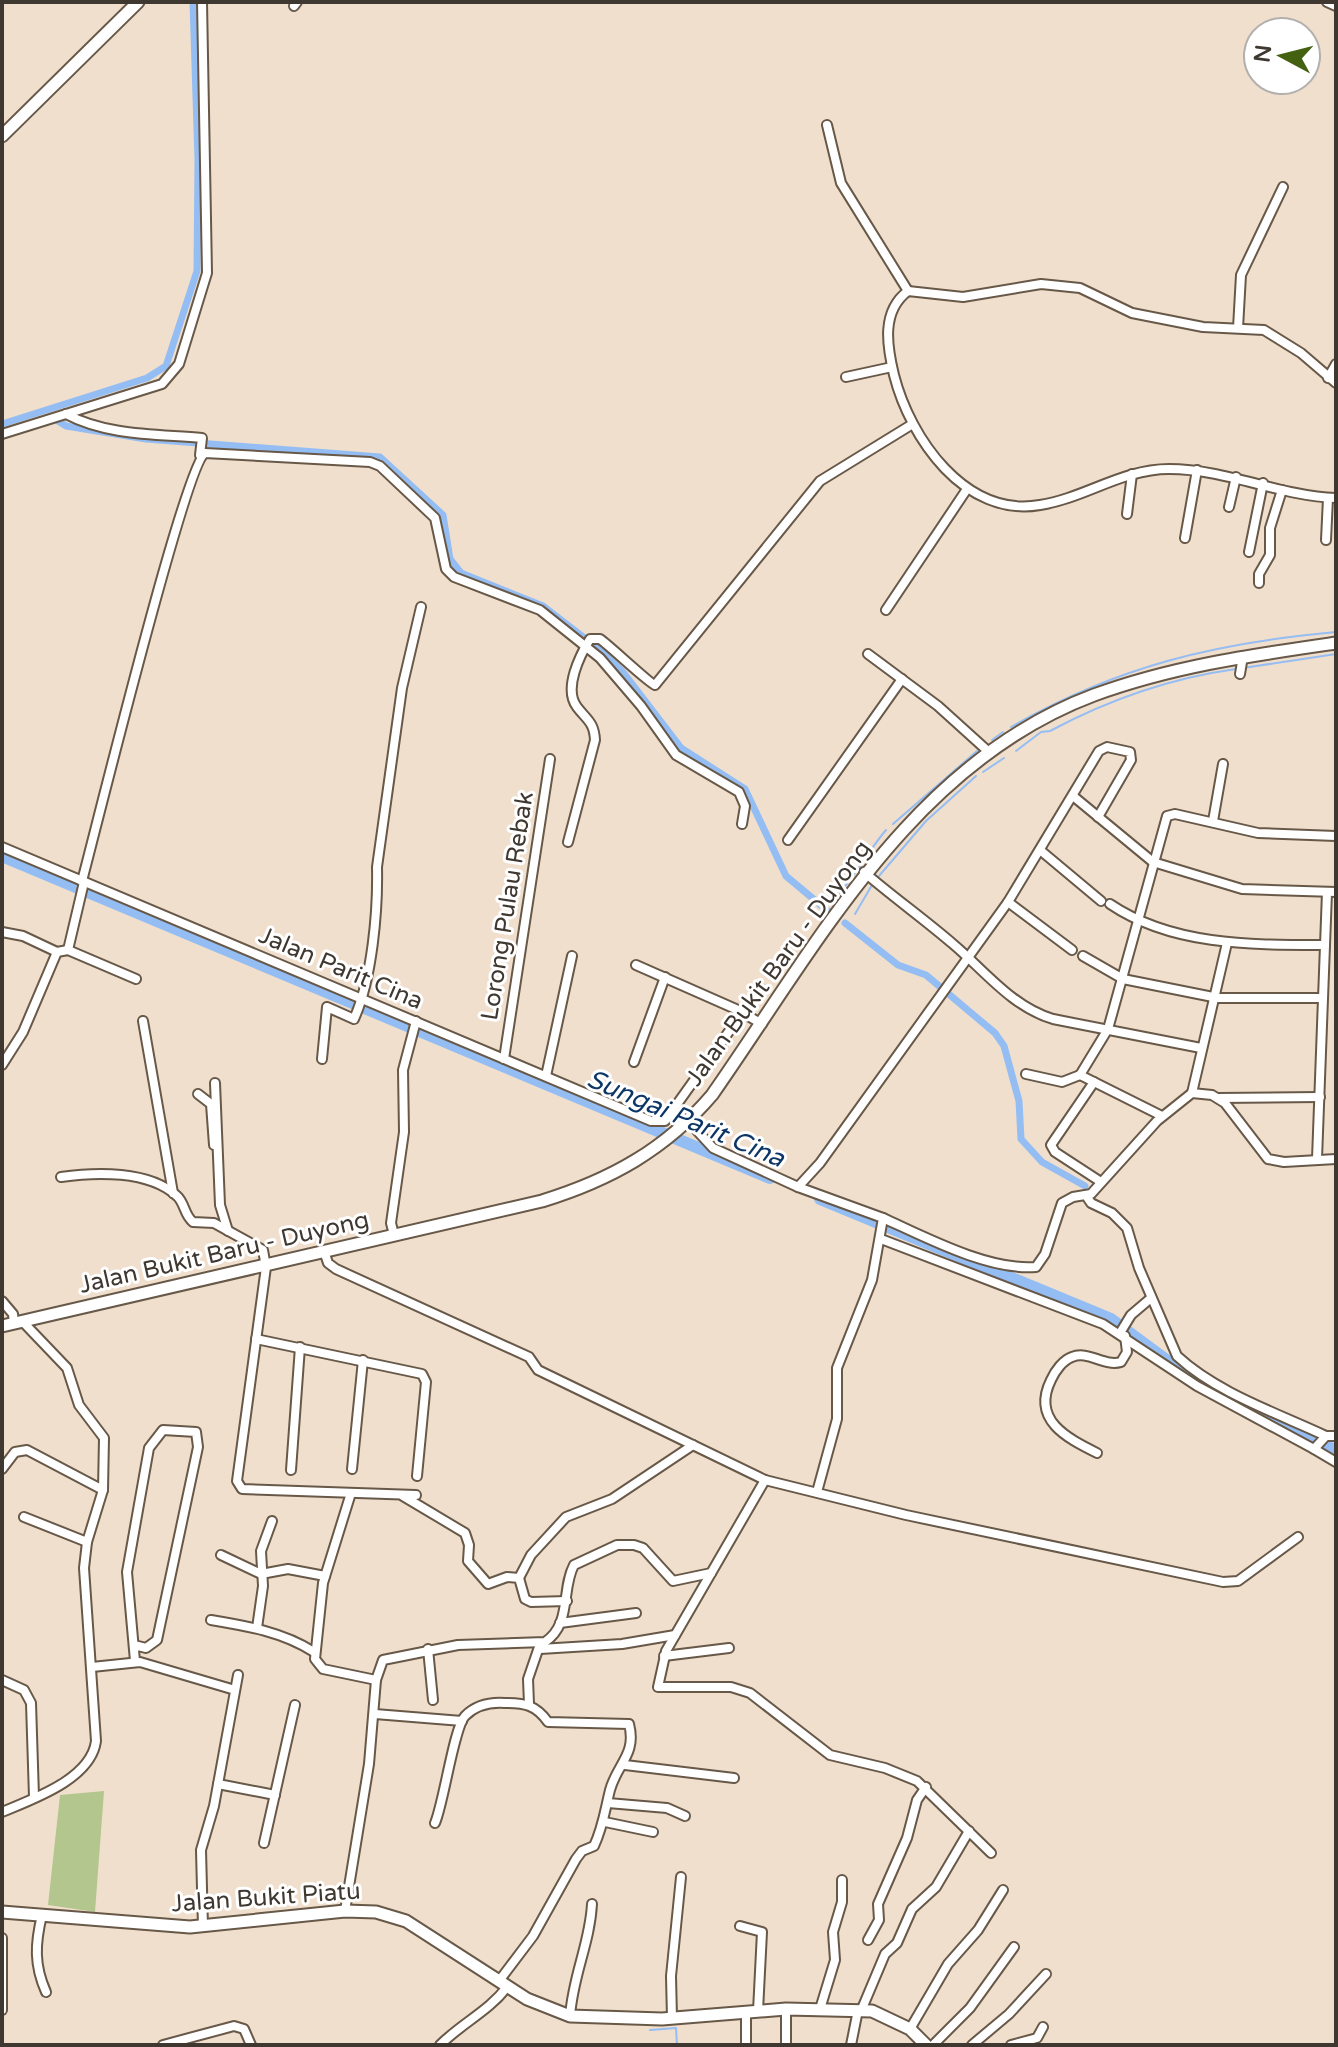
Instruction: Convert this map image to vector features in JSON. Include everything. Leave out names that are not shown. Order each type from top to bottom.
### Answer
[{"type":"main road","points":[[2,136],[138,2]]},
{"type":"main road","name":"Jalan Bukit Baru - Duyong","points":[[13,1324],[266,1267],[573,1191],[623,1170],[663,1145],[686,1125],[762,1024],[864,872],[932,802],[990,753],[1021,731],[1091,697],[1144,678],[1241,665],[1336,643]]},
{"type":"main road","name":"Jalan Bukit Piatu","points":[[2,1912],[203,1927],[345,1911],[376,1912],[406,1921],[540,2006],[570,2016],[672,2018],[786,2009],[859,2010],[886,2014],[910,2029],[926,2045]]},
{"type":"street","points":[[2,434],[168,380],[179,364],[199,304],[209,239],[202,2]]},
{"type":"street","points":[[1327,2],[1336,6]]},
{"type":"street","points":[[827,125],[841,183],[908,291]]},
{"type":"street","points":[[1238,328],[1241,275],[1283,187]]},
{"type":"street","points":[[908,291],[963,297],[1012,286],[1062,285],[1080,288],[1132,313],[1203,327],[1264,330],[1301,353],[1332,381],[1336,364]]},
{"type":"street","points":[[908,291],[896,303],[890,320],[887,343],[892,367],[911,425],[927,447],[974,494],[1005,503],[1039,506],[1132,474],[1161,469],[1197,470],[1263,483],[1303,497],[1332,498],[1326,540]]},
{"type":"street","points":[[846,377],[892,367]]},
{"type":"street","points":[[66,414],[93,425],[203,440],[171,545],[68,950]]},
{"type":"street","points":[[568,842],[595,740],[594,727],[574,700],[576,668],[587,645],[600,639],[637,668],[648,683],[655,685],[820,481],[911,425]]},
{"type":"street","points":[[201,454],[215,452],[370,462],[380,466],[435,518],[440,527],[446,569],[454,577],[540,610],[587,645],[617,676],[676,755],[739,792],[745,806],[742,824]]},
{"type":"street","points":[[1185,538],[1197,470]]},
{"type":"street","points":[[1127,514],[1132,474]]},
{"type":"street","points":[[1229,507],[1236,477]]},
{"type":"street","points":[[1249,552],[1263,483]]},
{"type":"street","points":[[886,610],[967,489]]},
{"type":"street","points":[[1259,583],[1259,574],[1270,555],[1270,528],[1282,490]]},
{"type":"street","points":[[322,1059],[327,1007],[354,1019],[361,1004],[402,688],[421,607]]},
{"type":"street","points":[[868,654],[938,706],[990,753]]},
{"type":"street","points":[[788,840],[902,679]]},
{"type":"street","points":[[798,1187],[820,1163],[1008,902],[1101,748],[1130,752],[1131,760],[1098,817]]},
{"type":"street","name":"Lorong Pulau Rebak","points":[[504,1059],[550,759]]},
{"type":"street","points":[[1213,821],[1223,764]]},
{"type":"street","points":[[1073,796],[1153,862],[1242,889],[1331,892],[1325,945],[1317,1159]]},
{"type":"street","points":[[1026,1074],[1062,1082],[1080,1075],[1108,1029],[1167,816],[1213,821],[1258,833],[1336,836]]},
{"type":"street","name":"Jalan Parit Cina","points":[[2,847],[82,886],[361,1004],[504,1059],[651,1121],[665,1121],[744,1014]]},
{"type":"street","points":[[1040,850],[1136,922],[1227,943],[1325,945]]},
{"type":"street","points":[[864,872],[999,987],[1043,1016],[1201,1048]]},
{"type":"street","points":[[1008,902],[1072,950]]},
{"type":"street","points":[[2,932],[23,936],[57,952],[68,950],[136,979]]},
{"type":"street","points":[[686,1125],[713,1148],[798,1187],[964,1252],[1025,1268],[1036,1267],[1045,1254],[1062,1203],[1073,1197],[1087,1197],[1162,1116],[1192,1093],[1227,943]]},
{"type":"street","points":[[2,1065],[23,1032],[57,952]]},
{"type":"street","points":[[546,1076],[572,956]]},
{"type":"street","points":[[1083,956],[1123,979],[1213,997],[1323,998]]},
{"type":"street","points":[[636,965],[762,1024]]},
{"type":"street","points":[[634,1062],[665,977]]},
{"type":"street","points":[[744,1014],[760,988]]},
{"type":"street","points":[[143,1021],[173,1193],[189,1219],[223,1228],[263,1250],[266,1267],[239,1486],[247,1491],[416,1495]]},
{"type":"street","points":[[394,1235],[391,1223],[404,1132],[401,1087],[415,1024]]},
{"type":"street","points":[[1080,1075],[1162,1116]]},
{"type":"street","points":[[1094,1082],[1051,1145],[1055,1152],[1101,1182]]},
{"type":"street","points":[[215,1083],[223,1228]]},
{"type":"street","points":[[1192,1093],[1218,1098],[1320,1097]]},
{"type":"street","points":[[198,1094],[209,1099],[212,1110],[223,1228]]},
{"type":"street","points":[[1218,1098],[1254,1138],[1262,1156],[1284,1162],[1336,1159]]},
{"type":"street","points":[[61,1177],[107,1173],[128,1176],[173,1193]]},
{"type":"street","points":[[1087,1197],[1091,1203],[1112,1213],[1127,1228],[1148,1300],[1177,1356],[1189,1366],[1329,1436],[1315,1448]]},
{"type":"street","points":[[817,1492],[837,1419],[837,1368],[872,1280],[882,1220]]},
{"type":"street","points":[[881,1236],[1124,1331],[1197,1386],[1336,1462]]},
{"type":"street","points":[[324,1251],[328,1263],[336,1269],[529,1357],[538,1370],[765,1480],[936,1522],[1223,1582],[1238,1581],[1298,1537]]},
{"type":"street","points":[[1097,1453],[1052,1425],[1047,1416],[1045,1395],[1054,1374],[1072,1357],[1082,1355],[1107,1363],[1121,1362],[1127,1352],[1124,1331],[1148,1300]]},
{"type":"street","points":[[2,1301],[13,1314],[13,1324],[67,1368],[79,1405],[104,1438],[103,1490],[87,1542],[84,1568],[96,1741],[93,1754],[73,1775],[2,1812]]},
{"type":"street","points":[[256,1339],[417,1372],[425,1377],[417,1476]]},
{"type":"street","points":[[291,1470],[300,1347]]},
{"type":"street","points":[[352,1469],[363,1360]]},
{"type":"street","points":[[135,1661],[126,1583],[149,1448],[163,1430],[191,1431],[198,1436],[198,1447],[157,1640],[145,1663]]},
{"type":"street","points":[[567,1601],[531,1602],[525,1599],[519,1578],[531,1555],[566,1517],[612,1499],[693,1445]]},
{"type":"street","points":[[2,1469],[15,1452],[27,1450],[103,1490]]},
{"type":"street","points":[[765,1480],[664,1656],[658,1687],[742,1689],[830,1755],[896,1772],[926,1787],[991,1853]]},
{"type":"street","points":[[351,1493],[325,1576],[314,1652],[318,1665],[323,1669],[376,1680]]},
{"type":"street","points":[[399,1494],[465,1533],[469,1545],[468,1561],[488,1584],[507,1577],[519,1578]]},
{"type":"street","points":[[24,1517],[87,1542]]},
{"type":"street","points":[[257,1628],[261,1551],[272,1521]]},
{"type":"street","points":[[529,1704],[530,1672],[540,1646],[550,1639],[560,1623],[574,1565],[617,1545],[643,1548],[673,1581],[711,1573]]},
{"type":"street","points":[[221,1555],[261,1574],[288,1569],[325,1576]]},
{"type":"street","points":[[560,1623],[636,1613]]},
{"type":"street","points":[[211,1620],[257,1628],[291,1639],[314,1652]]},
{"type":"street","points":[[345,1911],[375,1714],[376,1680],[383,1660],[458,1645],[622,1644],[675,1635]]},
{"type":"street","points":[[134,1645],[146,1648],[157,1640]]},
{"type":"street","points":[[664,1656],[729,1648]]},
{"type":"street","points":[[428,1649],[433,1700]]},
{"type":"street","points":[[92,1667],[135,1661],[235,1690]]},
{"type":"street","points":[[203,1927],[201,1850],[218,1784],[238,1675]]},
{"type":"street","points":[[2,1680],[24,1690],[31,1703],[34,1797]]},
{"type":"street","points":[[375,1714],[462,1721],[490,1702],[529,1704],[548,1722],[629,1724],[632,1741],[625,1765],[611,1787],[605,1822],[594,1846],[582,1851],[576,1859],[489,2008],[466,2022],[440,2045]]},
{"type":"street","points":[[264,1843],[295,1705]]},
{"type":"street","points":[[435,1823],[462,1721]]},
{"type":"street","points":[[625,1765],[734,1778]]},
{"type":"street","points":[[218,1784],[275,1795]]},
{"type":"street","points":[[868,1940],[879,1920],[878,1904],[907,1838],[917,1800],[926,1787]]},
{"type":"street","points":[[608,1803],[667,1808],[685,1816]]},
{"type":"street","points":[[605,1822],[653,1832]]},
{"type":"street","points":[[851,2045],[859,2010],[885,1954],[897,1943],[912,1909],[936,1887],[969,1831]]},
{"type":"street","points":[[672,2018],[671,1976],[681,1877]]},
{"type":"street","points":[[820,2009],[835,1960],[833,1932],[842,1902],[842,1880]]},
{"type":"street","points":[[910,2029],[948,1964],[978,1930],[1003,1890]]},
{"type":"street","points":[[570,2016],[582,1947],[588,1942],[592,1904]]},
{"type":"street","points":[[42,1915],[35,1951],[46,1992]]},
{"type":"street","points":[[740,1926],[762,1932],[746,2045]]},
{"type":"street","points":[[2,1938],[2,2010]]},
{"type":"street","points":[[933,2045],[970,2008],[1014,1947]]},
{"type":"street","points":[[972,2045],[1009,2014],[1046,1974]]},
{"type":"street","points":[[786,2009],[786,2045]]},
{"type":"street","points":[[163,2045],[234,2026],[244,2029],[251,2045]]},
{"type":"street","points":[[1011,2045],[1037,2038],[1043,2027]]},
{"type":"green space","points":[[104,1791],[95,1912],[48,1905],[60,1795]]},
{"type":"waterway","points":[[2,424],[147,378],[166,366],[197,271],[198,160],[193,2]]},
{"type":"waterway","points":[[58,421],[66,426],[146,439],[380,457],[443,515],[450,559],[461,573],[543,606],[622,671],[681,748],[745,789],[786,876],[829,912]]},
{"type":"waterway","points":[[1011,727],[1090,688],[1168,661],[1249,643],[1336,632]]},
{"type":"waterway","points":[[1243,668],[1336,654]]},
{"type":"waterway","points":[[1016,751],[1041,732],[1050,731],[1117,700],[1164,684],[1236,669]]},
{"type":"waterway","points":[[992,740],[1003,732]]},
{"type":"waterway","points":[[893,824],[977,751]]},
{"type":"waterway","points":[[983,772],[1004,758]]},
{"type":"waterway","points":[[879,876],[926,821],[976,776]]},
{"type":"waterway","points":[[824,908],[840,892],[886,830]]},
{"type":"waterway","name":"Sungai Parit Cina","points":[[2,856],[770,1178]]},
{"type":"waterway","points":[[855,914],[872,885]]},
{"type":"waterway","points":[[845,923],[898,965],[926,975],[995,1033],[1004,1046],[1019,1101],[1021,1139],[1042,1162],[1085,1186]]},
{"type":"waterway","name":"Sungai Parit Cina","points":[[820,1199],[1111,1319],[1184,1373],[1336,1451]]},
{"type":"waterway","points":[[650,2030],[676,2028],[677,2045]]}]
